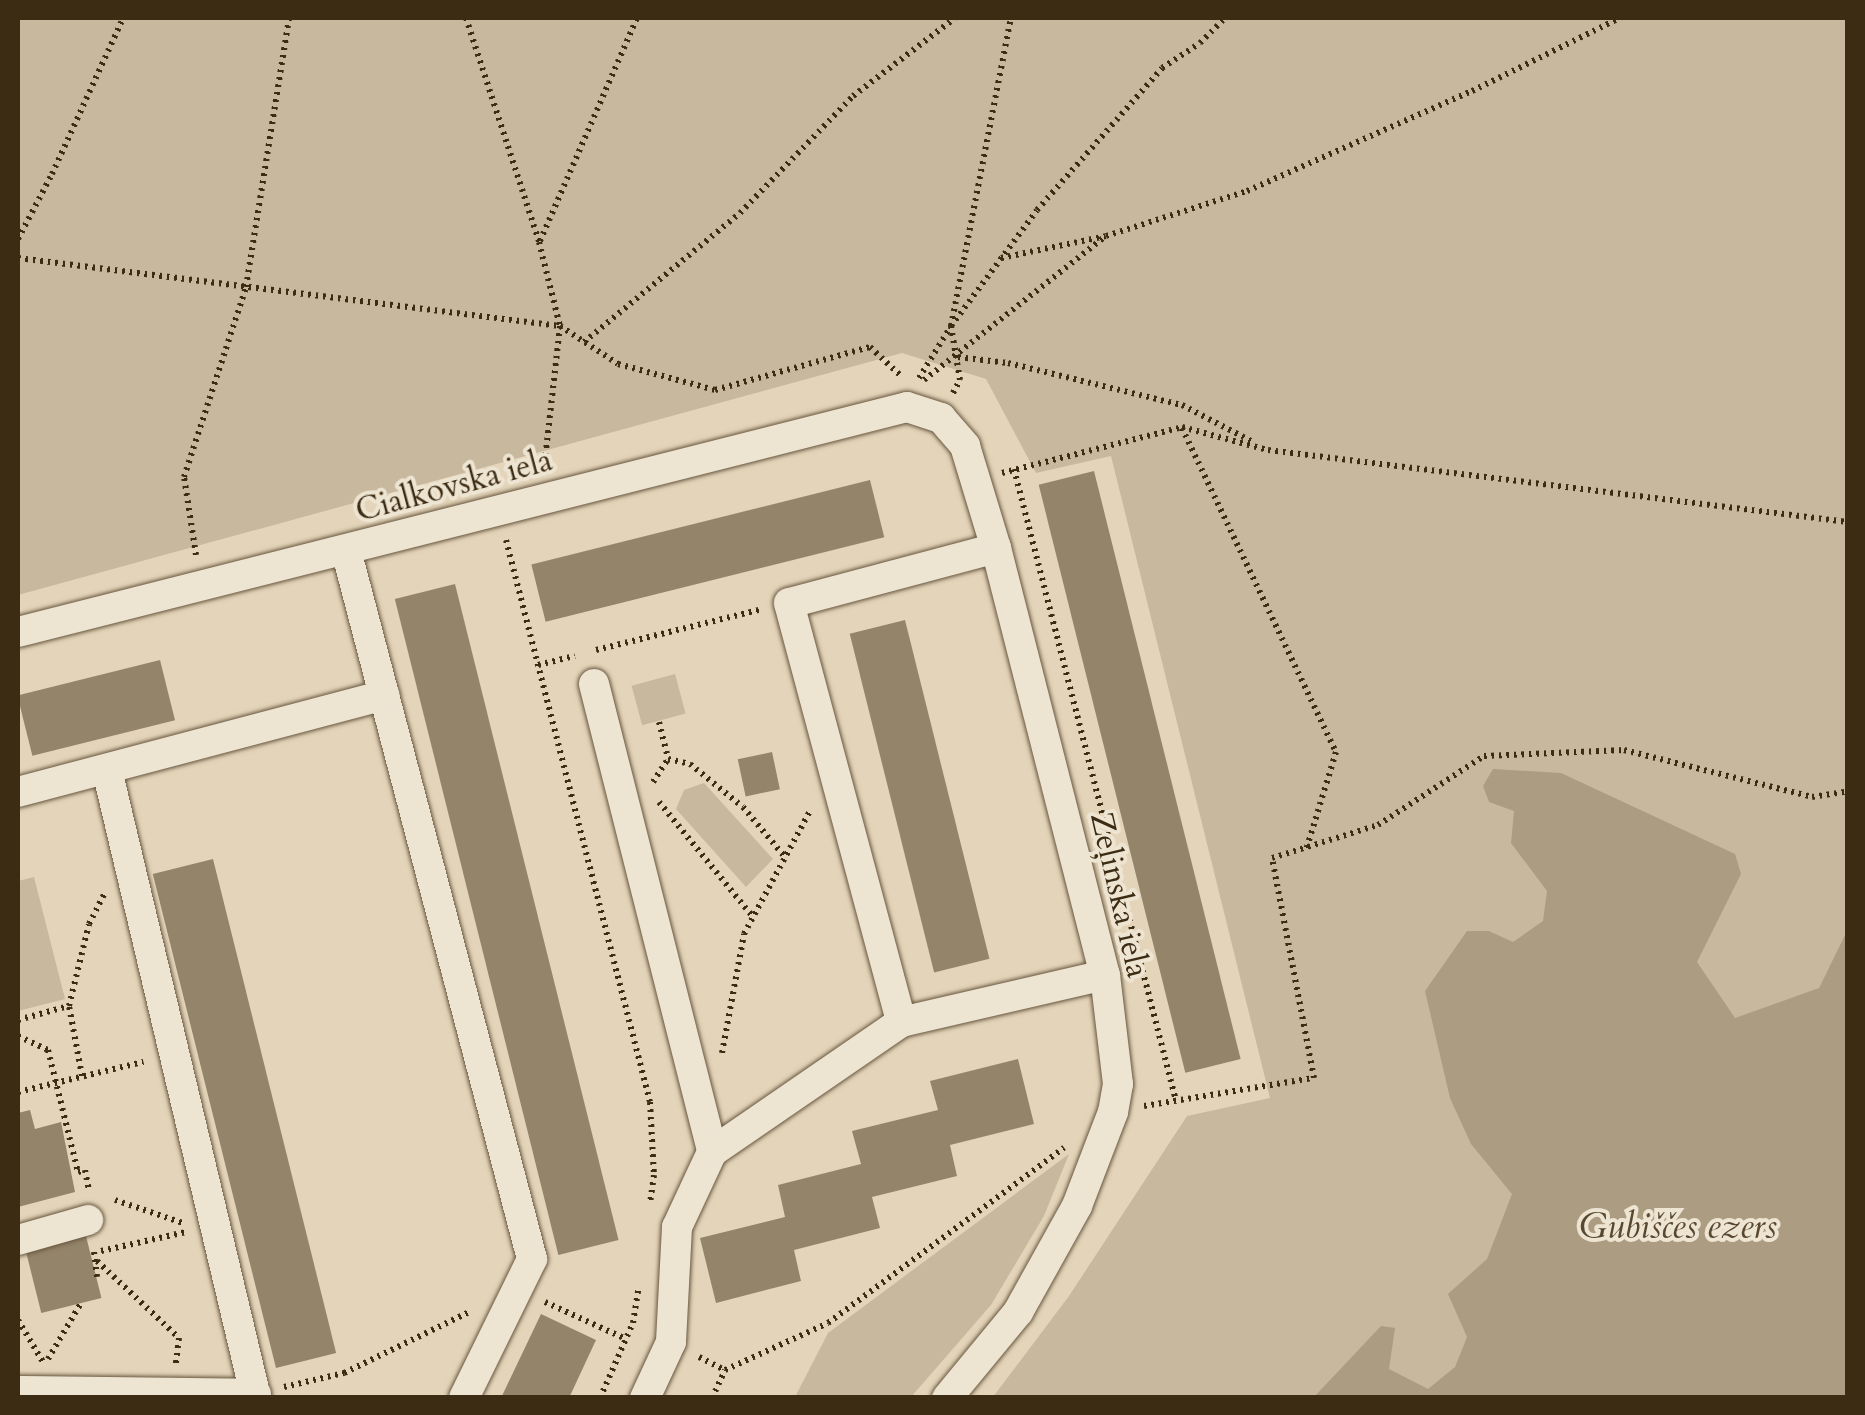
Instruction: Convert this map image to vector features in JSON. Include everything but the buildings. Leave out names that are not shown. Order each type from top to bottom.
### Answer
[{"type":"street","name":"Cialkovska iela","points":[[18,632],[541,499],[910,398]]},
{"type":"street","points":[[910,398],[941,418]]},
{"type":"street","name":"Zeļinska iela","points":[[941,418],[966,446],[996,548],[1105,975],[1118,1084],[1113,1112],[1077,1206],[1018,1312],[948,1398]]},
{"type":"street","points":[[901,1022],[789,602],[996,548]]},
{"type":"street","points":[[346,550],[532,1259],[464,1398]]},
{"type":"street","points":[[594,684],[712,1152]]},
{"type":"street","points":[[18,792],[384,694]]},
{"type":"street","points":[[18,1391],[256,1396],[107,770]]},
{"type":"street","points":[[645,1398],[671,1342],[678,1227],[712,1152],[901,1022],[1105,975]]},
{"type":"street","points":[[18,1240],[88,1206]]},
{"type":"path","points":[[18,239],[123,18]]},
{"type":"path","points":[[200,586],[184,477],[246,287],[288,18]]},
{"type":"path","points":[[466,18],[539,242],[560,326],[541,499]]},
{"type":"path","points":[[539,242],[637,18]]},
{"type":"path","points":[[584,342],[740,213],[853,96],[956,18]]},
{"type":"path","points":[[941,418],[960,380],[951,326],[1011,18]]},
{"type":"path","points":[[910,398],[951,326],[1037,210],[1162,68],[1200,43],[1225,18]]},
{"type":"path","points":[[1001,258],[1106,236],[1247,191],[1472,91],[1620,18]]},
{"type":"path","points":[[910,398],[1106,236]]},
{"type":"path","points":[[18,258],[560,326],[618,364],[715,390],[870,347],[910,398]]},
{"type":"path","points":[[956,357],[1008,363],[1182,405],[1268,450]]},
{"type":"path","points":[[1182,427],[1336,752],[1306,850]]},
{"type":"path","points":[[976,480],[1182,427],[1268,450],[1848,522]]},
{"type":"path","points":[[1014,469],[1176,1101]]},
{"type":"path","points":[[498,510],[650,1102],[654,1175],[649,1212]]},
{"type":"path","points":[[538,665],[789,602]]},
{"type":"path","points":[[659,722],[668,758],[649,789],[754,917]]},
{"type":"path","points":[[1113,1112],[1314,1078],[1272,858],[1378,825],[1484,756],[1624,750],[1812,797],[1848,791]]},
{"type":"path","points":[[668,758],[690,764],[744,807],[785,857]]},
{"type":"path","points":[[694,1080],[719,1073],[744,934],[834,767]]},
{"type":"path","points":[[82,1076],[69,1006],[89,924],[126,851]]},
{"type":"path","points":[[18,1020],[69,1006]]},
{"type":"path","points":[[18,1036],[48,1050],[78,1172],[85,1170],[97,1277]]},
{"type":"path","points":[[18,1092],[55,1079],[175,1054]]},
{"type":"path","points":[[712,1398],[725,1370],[828,1323],[1066,1147]]},
{"type":"path","points":[[88,1206],[199,1228],[96,1257]]},
{"type":"path","points":[[96,1257],[178,1338],[173,1393]]},
{"type":"path","points":[[600,1398],[626,1339],[638,1286]]},
{"type":"path","points":[[256,1396],[344,1373],[516,1289],[626,1339]]},
{"type":"path","points":[[45,1364],[82,1303]]},
{"type":"shaded area","points":[[18,18],[1847,18],[1848,931],[1819,988],[1847,1397],[993,1397],[1069,1296],[1187,1116],[1270,1098],[1111,456],[1036,473],[986,379],[902,353],[18,595]]},
{"type":"shaded area","points":[[675,674],[686,714],[642,725],[632,686]]},
{"type":"shaded area","points":[[704,783],[773,859],[746,887],[676,809],[684,790]]},
{"type":"shaded area","points":[[34,877],[65,999],[18,1011],[18,881]]},
{"type":"shaded area","points":[[1069,1154],[1044,1216],[991,1305],[911,1397],[795,1397],[828,1333]]},
{"type":"water","name":"Gubiščes ezers","points":[[1493,769],[1561,773],[1735,854],[1741,874],[1697,962],[1735,1018],[1819,988],[1847,931],[1847,1397],[1314,1397],[1381,1326],[1395,1328],[1389,1369],[1428,1389],[1455,1367],[1467,1337],[1448,1294],[1487,1259],[1512,1194],[1471,1144],[1450,1098],[1425,991],[1467,931],[1489,931],[1513,942],[1543,921],[1547,891],[1511,843],[1514,811],[1489,802],[1483,786]]}]
